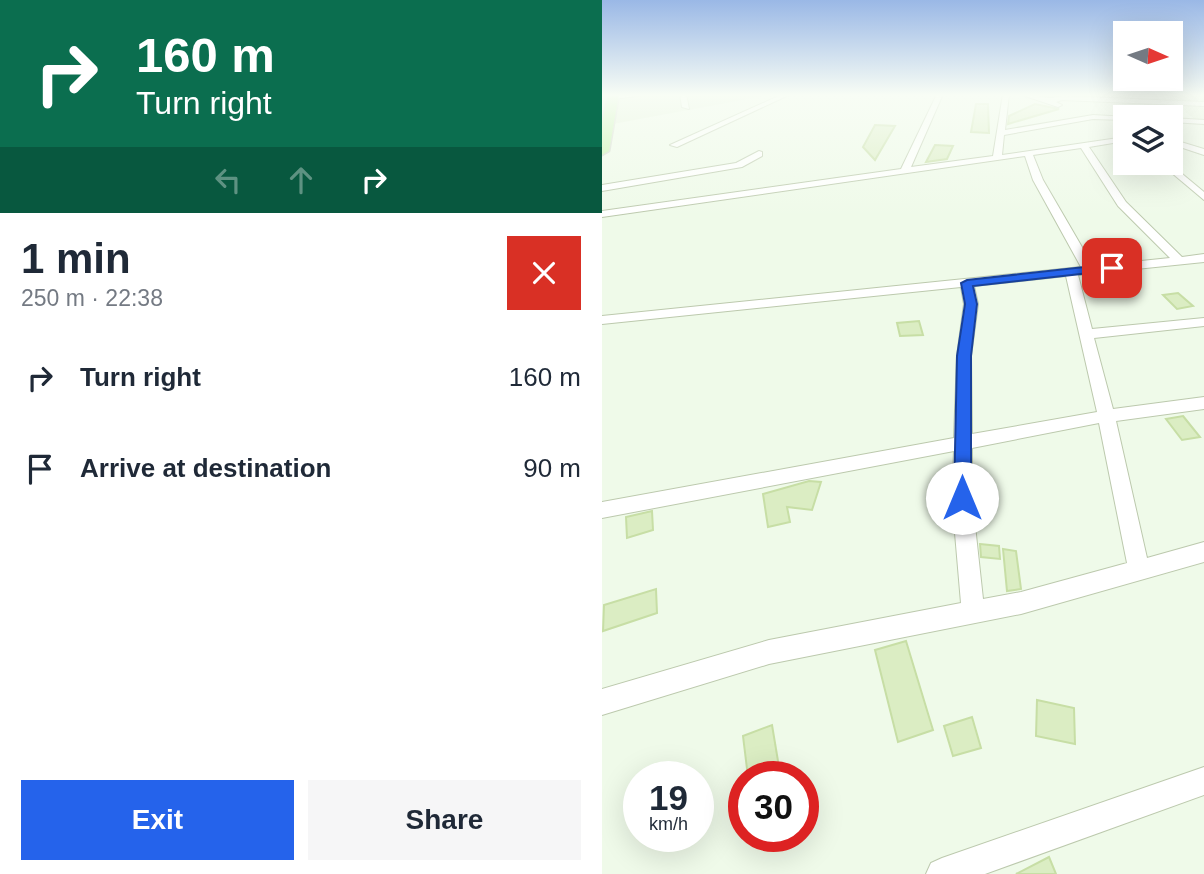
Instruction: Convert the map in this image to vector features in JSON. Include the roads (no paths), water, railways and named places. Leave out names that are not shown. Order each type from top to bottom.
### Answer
[{"type":"main road","points":[[602,149],[604,135]]},
{"type":"street","points":[[674,145],[696,135]]},
{"type":"street","points":[[905,171],[921,135]]},
{"type":"street","points":[[997,158],[1002,135]]},
{"type":"street","points":[[602,214],[1113,141]]},
{"type":"street","points":[[1183,141],[1204,142]]},
{"type":"street","points":[[1083,145],[1122,204],[1179,260]]},
{"type":"street","points":[[1183,145],[1204,152]]},
{"type":"street","points":[[1028,153],[1038,180],[1089,270]]},
{"type":"street","points":[[602,188],[739,165],[759,154]]},
{"type":"street","points":[[1178,175],[1204,197]]},
{"type":"street","points":[[602,320],[1204,258]]},
{"type":"street","points":[[1071,272],[1139,569]]},
{"type":"street","points":[[967,283],[971,304],[964,356],[962,498],[972,611]]},
{"type":"street","points":[[1086,334],[1204,322]]},
{"type":"street","points":[[602,510],[1106,416],[1204,403]]},
{"type":"street","points":[[602,702],[769,652],[1021,603],[1204,552]]},
{"type":"street","points":[[942,874],[1204,781]]}]
